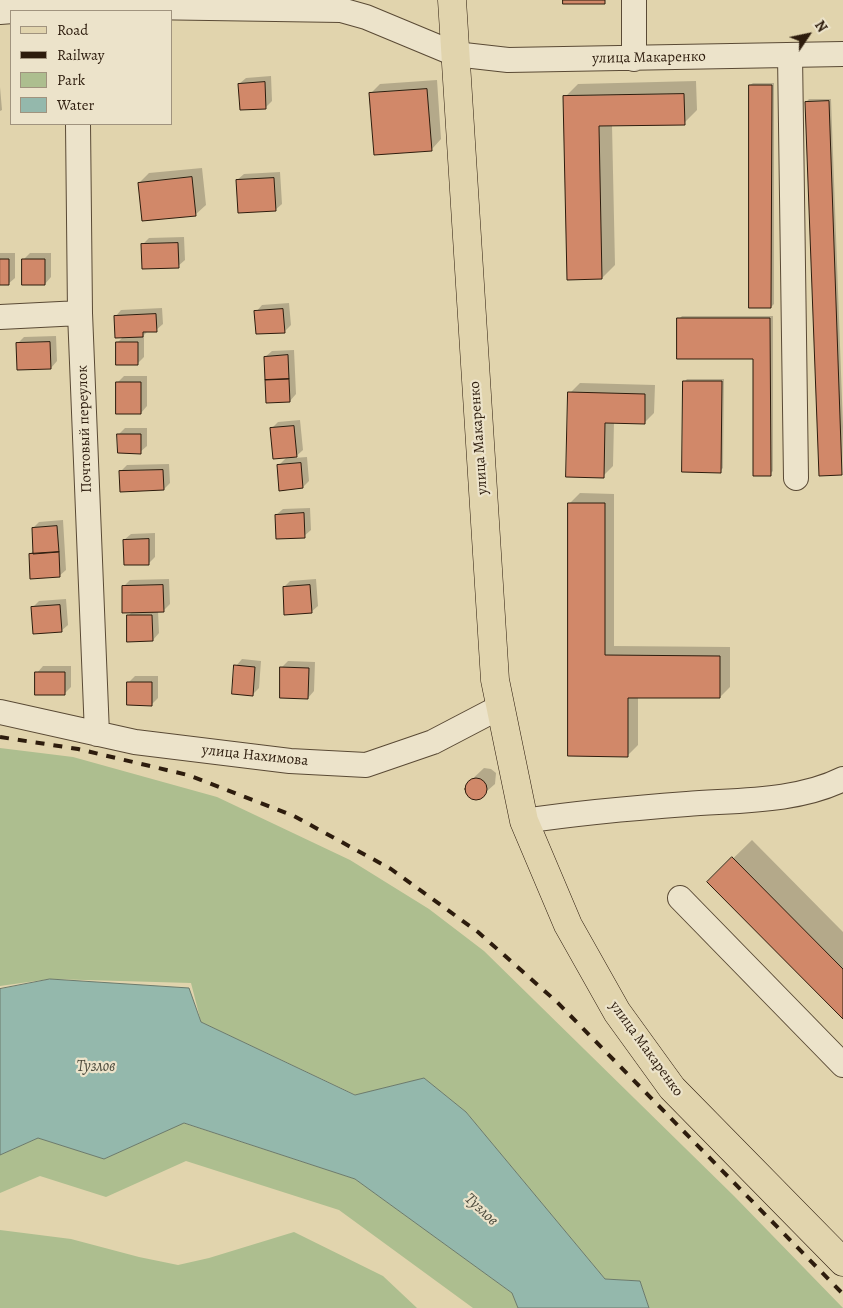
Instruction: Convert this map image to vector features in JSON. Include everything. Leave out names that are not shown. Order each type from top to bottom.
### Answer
[{"type":"main road","name":"улица Макаренко","points":[[452,0],[495,680],[524,820],[568,925],[622,1020],[672,1088],[843,1262]]},
{"type":"street","points":[[634,0],[634,59]]},
{"type":"street","points":[[26,10],[77,6],[340,10],[366,16],[455,54]]},
{"type":"street","name":"улица Макаренко","points":[[455,54],[508,60],[843,54]]},
{"type":"street","points":[[790,55],[796,478]]},
{"type":"street","name":"Почтовый переулок","points":[[78,125],[80,313],[97,734]]},
{"type":"street","points":[[0,317],[80,313]]},
{"type":"street","name":"улица Нахимова","points":[[0,712],[135,742],[270,758],[366,765],[433,742],[500,706]]},
{"type":"street","points":[[524,820],[595,810],[765,798],[824,789],[843,779]]},
{"type":"street","points":[[680,898],[843,1065]]},
{"type":"green space","points":[[0,748],[73,757],[217,797],[350,860],[429,909],[484,951],[734,1196],[843,1308],[649,1308],[640,1281],[605,1279],[466,1112],[424,1078],[356,1095],[201,1022],[191,983],[50,979],[0,986]]},
{"type":"green space","points":[[183,1123],[355,1179],[512,1293],[518,1308],[473,1308],[339,1210],[186,1161],[106,1197],[40,1176],[0,1193],[0,1155],[38,1138],[104,1159]]},
{"type":"green space","points":[[0,1230],[71,1239],[178,1265],[209,1258],[294,1232],[383,1276],[417,1308],[0,1308]]},
{"type":"water","name":"Тузлов","points":[[50,979],[189,988],[201,1022],[355,1095],[424,1078],[466,1112],[605,1279],[640,1281],[649,1308],[518,1308],[512,1293],[355,1179],[184,1123],[104,1159],[38,1138],[0,1155],[0,989]]},
{"type":"building","points":[[563,0],[605,0],[605,4],[563,4]]},
{"type":"building","points":[[265,82],[266,109],[240,110],[238,84]]},
{"type":"building","points":[[749,85],[772,85],[771,308],[749,308]]},
{"type":"building","points":[[427,89],[432,151],[374,155],[369,93]]},
{"type":"building","points":[[684,94],[685,125],[599,126],[602,279],[567,280],[563,96]]},
{"type":"building","points":[[829,101],[842,475],[819,476],[805,102]]},
{"type":"building","points":[[192,177],[196,216],[142,221],[138,183]]},
{"type":"building","points":[[274,178],[276,211],[238,213],[236,180]]},
{"type":"building","points":[[178,243],[179,268],[142,269],[141,244]]},
{"type":"building","points":[[0,259],[9,259],[9,285],[0,285]]},
{"type":"building","points":[[22,259],[45,259],[45,285],[22,285]]},
{"type":"building","points":[[283,309],[285,333],[256,334],[254,311]]},
{"type":"building","points":[[156,314],[157,332],[143,332],[143,337],[115,338],[114,316]]},
{"type":"building","points":[[677,318],[770,318],[771,476],[753,476],[753,359],[677,359]]},
{"type":"building","points":[[50,342],[51,369],[17,370],[16,343]]},
{"type":"building","points":[[116,342],[138,342],[138,365],[116,365]]},
{"type":"building","points":[[288,355],[289,379],[265,380],[264,357]]},
{"type":"building","points":[[289,379],[290,402],[266,403],[265,380]]},
{"type":"building","points":[[683,381],[722,381],[721,473],[682,472]]},
{"type":"building","points":[[116,382],[141,382],[141,414],[116,414]]},
{"type":"building","points":[[568,392],[645,394],[645,424],[605,423],[604,478],[566,477]]},
{"type":"building","points":[[294,426],[297,457],[273,459],[270,428]]},
{"type":"building","points":[[117,434],[141,434],[141,454],[118,453]]},
{"type":"building","points":[[301,463],[303,488],[279,491],[277,465]]},
{"type":"building","points":[[163,470],[164,490],[120,492],[119,471]]},
{"type":"building","points":[[568,503],[605,503],[605,655],[720,656],[720,698],[628,698],[628,757],[568,756]]},
{"type":"building","points":[[304,513],[305,538],[276,539],[275,515]]},
{"type":"building","points":[[57,526],[59,552],[33,554],[32,528]]},
{"type":"building","points":[[149,539],[149,565],[124,565],[123,540]]},
{"type":"building","points":[[59,552],[60,577],[30,579],[29,554]]},
{"type":"building","points":[[163,585],[164,612],[122,613],[122,586]]},
{"type":"building","points":[[310,585],[312,613],[284,615],[283,587]]},
{"type":"building","points":[[60,605],[62,632],[33,634],[31,607]]},
{"type":"building","points":[[127,615],[152,615],[153,641],[127,642]]},
{"type":"building","points":[[234,665],[255,667],[253,696],[232,694]]},
{"type":"building","points":[[280,667],[309,668],[308,699],[280,698]]},
{"type":"building","points":[[35,672],[65,672],[65,695],[35,695]]},
{"type":"building","points":[[127,682],[152,682],[152,706],[127,705]]},
{"type":"building","points":[[472,778],[480,778],[487,785],[487,793],[480,800],[472,800],[465,793],[465,785]]},
{"type":"building","points":[[732,857],[843,969],[843,1019],[707,882]]},
{"type":"railway","points":[[0,737],[78,749],[188,775],[294,816],[391,869],[478,932],[557,1002],[843,1294]]}]
